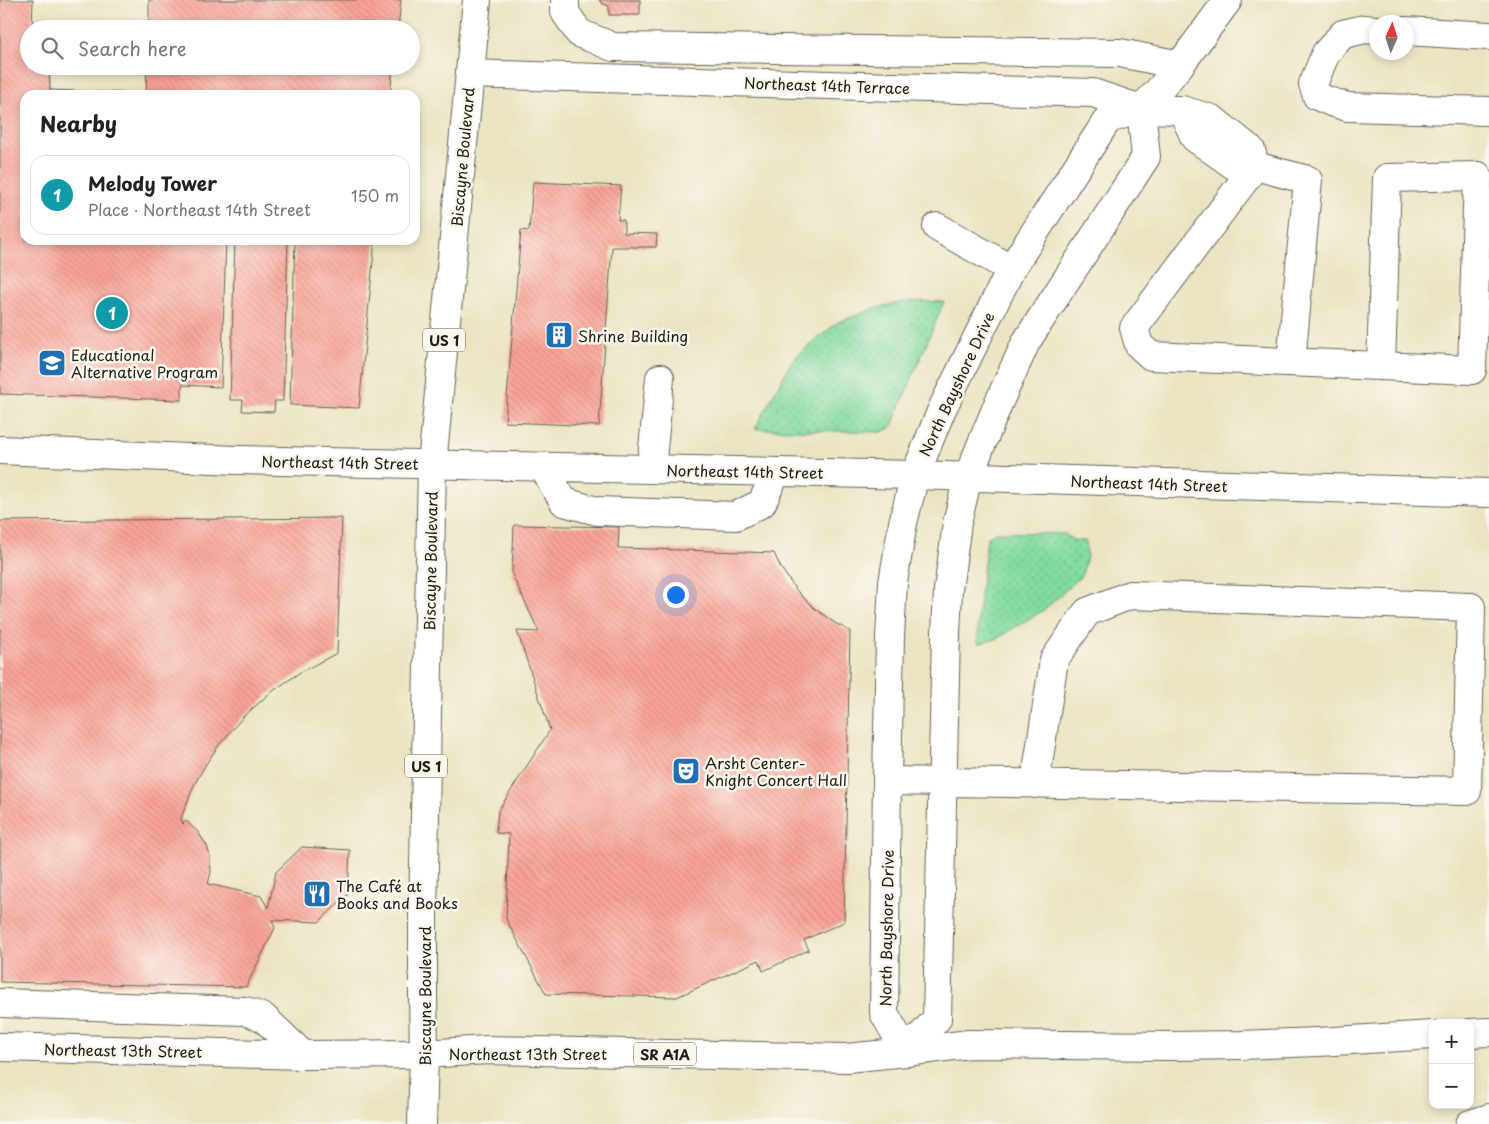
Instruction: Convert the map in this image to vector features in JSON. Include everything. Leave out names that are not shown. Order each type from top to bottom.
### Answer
[{"type":"main road","name":"Biscayne Boulevard","points":[[422,1124],[432,465],[477,0]]},
{"type":"main road","points":[[565,0],[566,12],[579,33],[613,48],[1120,54],[1180,65]]},
{"type":"main road","name":"North Bayshore Drive","points":[[906,1052],[884,1013],[887,781],[893,582],[903,523],[915,475],[942,409],[1011,269],[1108,119],[1141,108],[1160,90],[1228,0]]},
{"type":"main road","points":[[1369,29],[1343,34],[1326,53],[1312,84],[1317,96],[1348,107],[1489,111]]},
{"type":"main road","points":[[1414,31],[1489,36]]},
{"type":"main road","name":"Northeast 14th Terrace","points":[[470,74],[1093,93],[1141,108],[1182,110],[1195,138],[1235,166],[1255,166]]},
{"type":"main road","points":[[906,1052],[937,1019],[948,590],[957,523],[968,477],[1026,342],[1146,158],[1141,108]]},
{"type":"main road","points":[[1292,362],[1308,180],[1255,166],[1134,328],[1139,345],[1151,356],[1472,370],[1478,176],[1387,178],[1381,366]]},
{"type":"main road","points":[[936,227],[1011,269]]},
{"type":"main road","points":[[651,469],[660,378]]},
{"type":"main road","name":"Northeast 14th Street","points":[[0,450],[217,459],[915,475],[1489,494]]},
{"type":"main road","points":[[543,467],[564,502],[597,511],[736,516],[762,503],[776,472]]},
{"type":"main road","points":[[887,781],[1035,784],[1467,791],[1471,607],[1130,595],[1087,612],[1054,660],[1035,784]]},
{"type":"main road","points":[[0,1003],[245,1011],[264,1018],[303,1055]]},
{"type":"main road","points":[[1474,1033],[1489,1032]]},
{"type":"main road","name":"Northeast 13th Street","points":[[0,1047],[303,1055],[424,1054],[487,1050],[847,1058],[969,1044],[1231,1045],[1429,1035]]},
{"type":"main road","points":[[1470,1124],[1489,1118]]},
{"type":"green space","points":[[908,301],[944,302],[891,428],[881,432],[755,429],[792,360],[838,322],[876,308]]},
{"type":"green space","points":[[997,532],[1065,534],[1073,540],[1086,541],[1087,556],[1082,575],[1044,610],[996,639],[978,644],[978,613],[987,538]]},
{"type":"building","points":[[0,0],[33,0],[32,20],[20,20],[20,75],[49,75],[50,90],[20,90],[20,245],[226,245],[221,387],[182,385],[182,400],[0,394]]},
{"type":"building","points":[[149,0],[401,0],[399,20],[149,20]]},
{"type":"building","points":[[599,0],[640,0],[640,15],[609,15],[609,6]]},
{"type":"building","points":[[147,75],[392,75],[391,90],[146,90]]},
{"type":"building","name":"Shrine Building","points":[[533,182],[621,186],[618,220],[624,220],[624,233],[657,234],[656,247],[612,247],[599,426],[505,422],[521,230],[529,231]]},
{"type":"building","points":[[235,245],[288,245],[283,401],[275,401],[274,412],[242,411],[243,400],[230,400]]},
{"type":"building","points":[[295,245],[375,245],[359,408],[290,405]]},
{"type":"building","points":[[342,518],[337,653],[299,673],[270,693],[243,717],[219,745],[206,764],[194,785],[181,818],[183,824],[186,821],[198,832],[207,846],[211,872],[208,884],[261,896],[268,908],[276,872],[302,847],[350,850],[348,894],[319,922],[272,920],[275,928],[246,987],[0,982],[0,521]]},
{"type":"building","name":"Arsht Center- Knight Concert Hall","points":[[514,525],[619,527],[618,548],[774,553],[781,568],[796,590],[814,608],[850,631],[844,922],[804,940],[809,950],[763,971],[759,960],[677,997],[546,994],[506,919],[509,834],[496,833],[498,811],[550,730],[517,631],[539,632],[512,574]]},
{"type":"place","name":"Melody Tower","points":[[112,313]]},
{"type":"place","name":"Shrine Building","points":[[559,335]]},
{"type":"place","name":"Educational Alternative Program","points":[[52,363]]},
{"type":"place","name":"Arsht Center- Knight Concert Hall","points":[[686,771]]},
{"type":"place","name":"The Café at Books and Books","points":[[317,894]]}]
